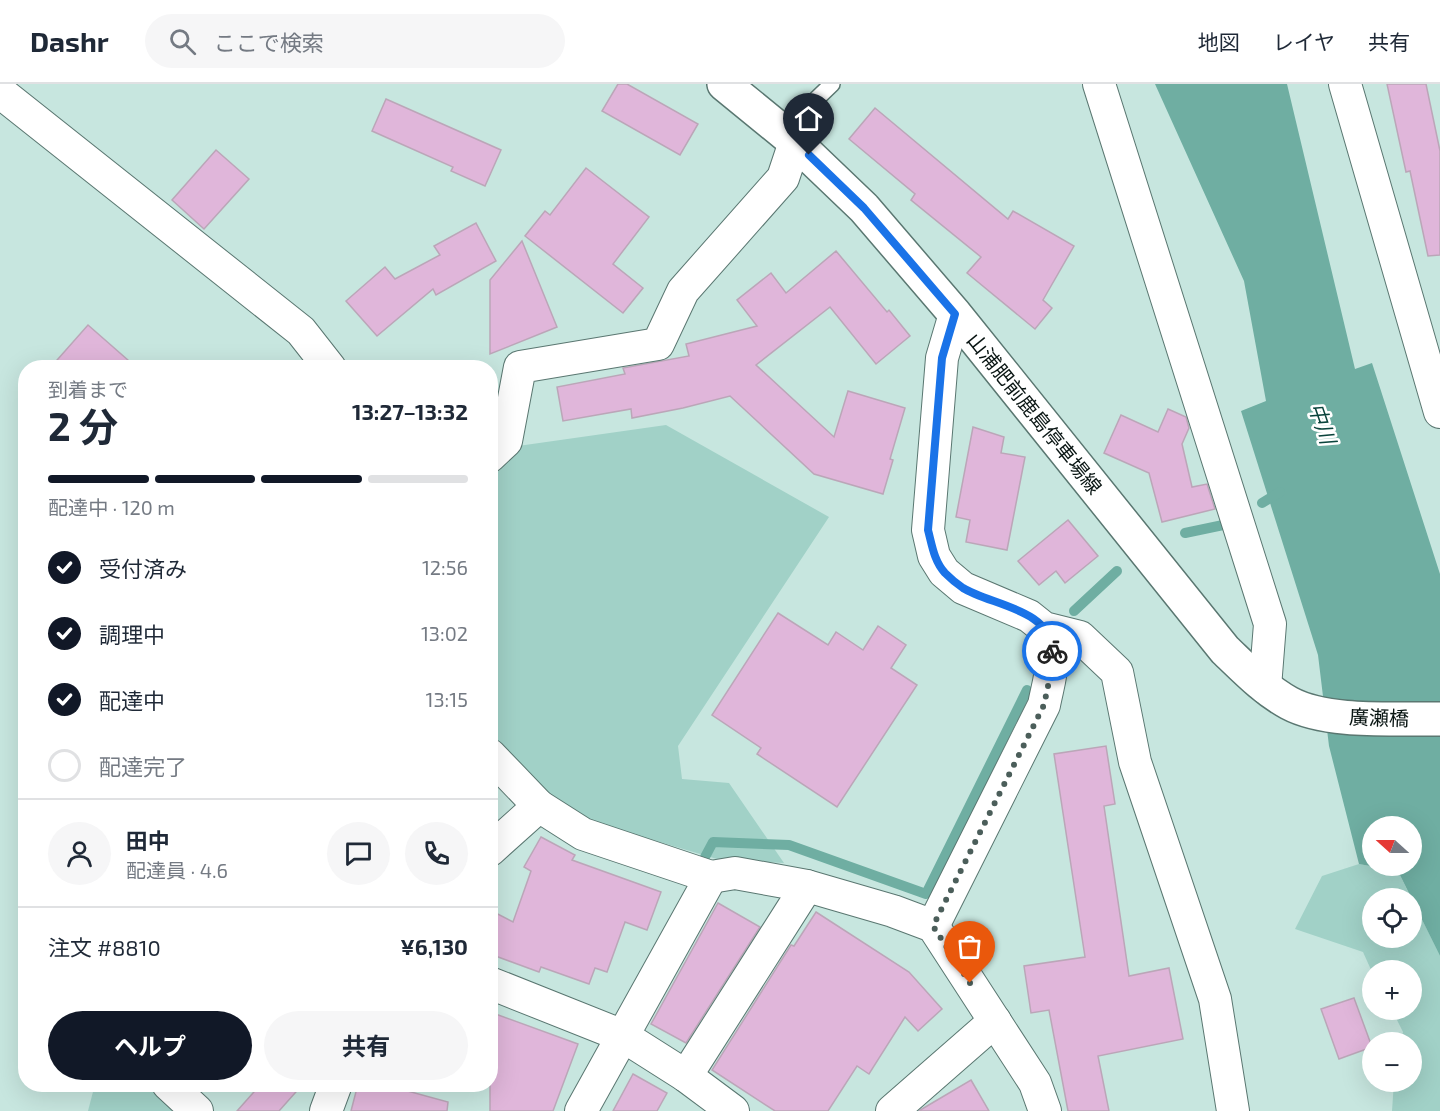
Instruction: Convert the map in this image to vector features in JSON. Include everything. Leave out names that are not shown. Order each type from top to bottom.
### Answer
[{"type":"main road","name":"山浦肥前鹿島停車場線","points":[[724,84],[795,142],[864,208],[955,314],[1225,650],[1265,687],[1290,703],[1318,715]]},
{"type":"main road","name":"廣瀬橋","points":[[1318,715],[1440,719]]},
{"type":"street","points":[[1099,84],[1270,624],[1265,687]]},
{"type":"street","points":[[1345,84],[1440,412]]},
{"type":"street","points":[[0,92],[301,331],[324,360]]},
{"type":"street","points":[[498,448],[506,441],[520,367],[658,344],[683,291],[783,178],[795,142]]},
{"type":"street","points":[[955,314],[942,358],[928,530],[934,556],[944,572],[963,588],[1029,616],[1044,627],[1080,637],[1117,672],[1135,762],[1215,999],[1233,1111]]},
{"type":"street","points":[[933,926],[1044,705],[1052,667],[1052,644],[1044,627]]},
{"type":"street","points":[[498,763],[539,806],[583,834],[711,877],[735,873],[807,886],[893,911],[933,926],[1035,1083],[1045,1111]]},
{"type":"street","points":[[498,843],[539,806]]},
{"type":"street","points":[[581,1111],[711,877]]},
{"type":"street","points":[[686,1076],[807,886]]},
{"type":"street","points":[[498,986],[623,1036],[686,1076],[733,1111]]},
{"type":"street","points":[[892,1111],[994,1021]]},
{"type":"street","points":[[177,1092],[197,1111]]},
{"type":"street","points":[[326,1111],[333,1092]]},
{"type":"lane","points":[[795,142],[806,109],[832,84]]},
{"type":"shaded area","points":[[666,425],[829,517],[678,746],[682,779],[729,783],[784,863],[717,859],[592,822],[545,797],[498,748],[498,461],[511,447]]},
{"type":"shaded area","points":[[1359,864],[1362,865],[1362,876],[1400,876],[1406,888],[1362,888],[1362,948],[1422,948],[1422,919],[1440,956],[1440,1111],[1392,1111],[1393,1092],[1422,1092],[1422,1032],[1403,1032],[1397,1020],[1422,1020],[1422,960],[1367,960],[1363,952],[1295,929],[1322,876]]},
{"type":"shaded area","points":[[93,1092],[159,1092],[179,1111],[88,1111]]},
{"type":"water","name":"中川","points":[[1155,84],[1287,84],[1355,369],[1372,363],[1440,574],[1440,956],[1422,920],[1422,888],[1406,888],[1400,876],[1422,876],[1422,816],[1362,816],[1362,865],[1359,864],[1329,746],[1318,655],[1241,411],[1266,401],[1244,281]]},
{"type":"building","points":[[618,84],[627,84],[698,124],[680,155],[602,111]]},
{"type":"building","points":[[1387,84],[1426,84],[1440,151],[1440,255],[1428,256],[1410,171],[1406,172]]},
{"type":"building","points":[[386,99],[501,150],[485,186],[451,171],[453,167],[372,131]]},
{"type":"building","points":[[875,108],[1008,219],[1013,211],[1074,246],[1043,300],[1052,308],[1035,329],[967,273],[981,257],[911,200],[915,194],[849,139]]},
{"type":"building","points":[[216,150],[249,179],[204,229],[172,200]]},
{"type":"building","points":[[586,168],[649,217],[613,264],[643,288],[623,313],[525,236],[545,211],[550,215]]},
{"type":"building","points":[[476,223],[496,261],[436,295],[433,289],[377,336],[346,301],[385,267],[395,279],[440,255],[434,246]]},
{"type":"building","points":[[522,241],[557,327],[490,354],[490,280]]},
{"type":"building","points":[[836,251],[910,336],[876,364],[830,307],[756,365],[834,437],[848,391],[905,408],[890,459],[893,460],[883,494],[814,474],[730,396],[632,418],[631,409],[563,421],[557,387],[625,374],[623,368],[689,356],[686,344],[757,326],[737,300],[771,273],[786,293]]},
{"type":"building","points":[[88,325],[128,360],[57,360]]},
{"type":"building","points":[[1168,409],[1186,417],[1189,428],[1182,444],[1192,487],[1207,484],[1215,509],[1162,522],[1149,473],[1104,453],[1121,415],[1158,432]]},
{"type":"building","points":[[973,427],[1004,437],[1001,453],[1025,457],[1007,550],[966,542],[970,520],[956,517]]},
{"type":"building","points":[[1068,520],[1098,556],[1065,583],[1056,571],[1039,585],[1018,561]]},
{"type":"building","points":[[778,613],[828,645],[836,632],[863,650],[878,626],[906,645],[891,668],[917,685],[837,807],[757,754],[761,748],[712,715]]},
{"type":"building","points":[[1106,746],[1115,804],[1104,806],[1129,976],[1169,968],[1183,1039],[1098,1056],[1109,1111],[1068,1111],[1049,1010],[1031,1013],[1024,966],[1085,957],[1054,754]]},
{"type":"building","points":[[541,837],[575,855],[572,860],[661,892],[647,930],[625,922],[607,972],[595,968],[589,984],[541,967],[539,972],[498,957],[498,914],[513,922],[531,871],[524,867]]},
{"type":"building","points":[[718,903],[760,927],[686,1043],[651,1024]]},
{"type":"building","points":[[816,912],[909,972],[942,1009],[918,1031],[905,1017],[869,1074],[857,1066],[828,1111],[775,1111],[712,1070],[791,945],[794,946]]},
{"type":"building","points":[[1354,998],[1366,1032],[1362,1032],[1362,1051],[1339,1059],[1321,1009]]},
{"type":"building","points":[[498,1015],[578,1044],[553,1111],[490,1111],[490,1092],[498,1092]]},
{"type":"building","points":[[633,1074],[667,1093],[657,1111],[613,1111]]},
{"type":"building","points":[[971,1080],[989,1111],[919,1111],[922,1109]]},
{"type":"building","points":[[254,1092],[296,1092],[279,1111],[237,1111]]},
{"type":"building","points":[[356,1092],[411,1092],[448,1102],[447,1111],[351,1111]]},
{"type":"waterway","points":[[1262,503],[1280,492]]},
{"type":"waterway","points":[[1185,533],[1228,524]]},
{"type":"waterway","points":[[1074,611],[1117,571]]},
{"type":"waterway","points":[[705,857],[713,842],[789,845],[926,894],[1027,690]]},
{"type":"way so far","points":[[970,983],[933,926],[1044,705],[1052,667],[1052,651]]},
{"type":"route","points":[[809,155],[864,208],[955,314],[942,358],[928,530],[934,556],[944,572],[963,588],[1029,616],[1044,627],[1052,644],[1052,651]]}]
